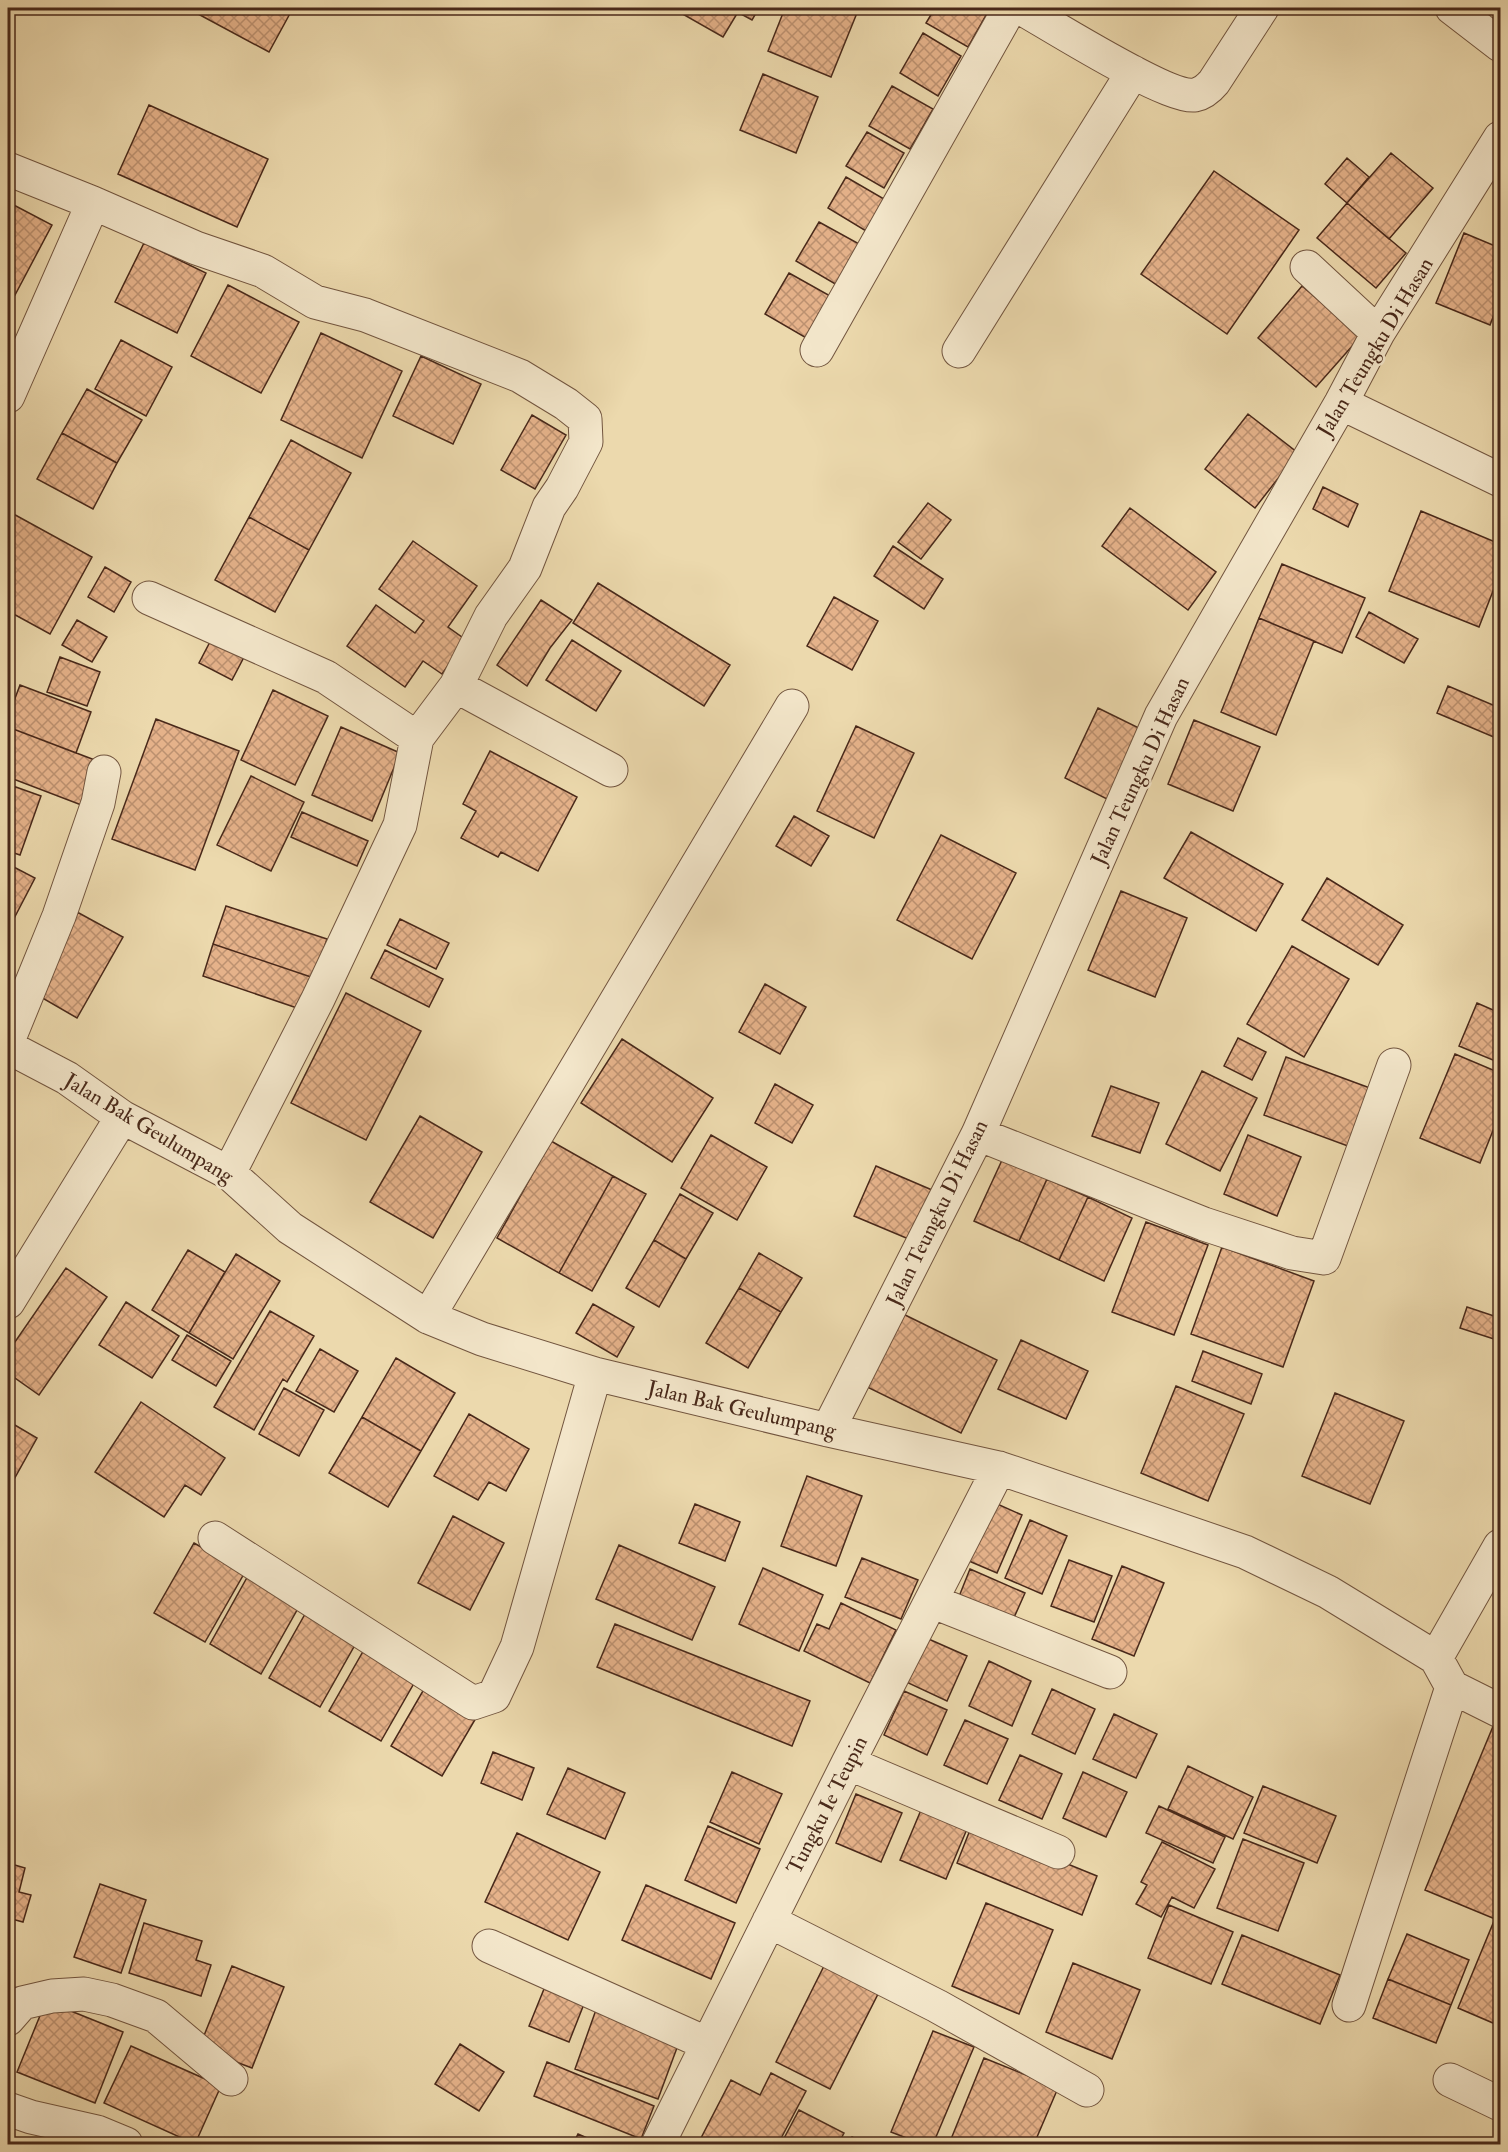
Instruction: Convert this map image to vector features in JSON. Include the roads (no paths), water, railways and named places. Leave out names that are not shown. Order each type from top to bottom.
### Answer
[{"type":"street","points":[[817,350],[1010,8]]},
{"type":"street","points":[[1021,8],[1133,72],[1176,93],[1194,95],[1207,91],[1262,8]]},
{"type":"street","points":[[1452,8],[1500,45]]},
{"type":"street","points":[[959,351],[1133,72]]},
{"type":"street","name":"Jalan Teungku Di Hasan","points":[[828,1430],[978,1134],[1161,716],[1341,403],[1378,333],[1500,138]]},
{"type":"street","points":[[8,169],[93,203],[196,249],[263,271],[315,302],[365,315],[520,376],[585,418],[586,442],[562,488],[549,507],[525,568],[491,616],[456,686],[417,738],[400,825],[318,999],[229,1173]]},
{"type":"street","points":[[8,396],[93,203]]},
{"type":"street","points":[[1307,267],[1378,333]]},
{"type":"street","points":[[1341,403],[1500,480]]},
{"type":"street","points":[[149,598],[326,678],[417,738]]},
{"type":"street","points":[[456,686],[611,770]]},
{"type":"street","points":[[428,1317],[792,706]]},
{"type":"street","points":[[8,1041],[59,916],[98,803],[104,772]]},
{"type":"street","name":"Jalan Bak Geulumpang","points":[[8,1047],[67,1078],[122,1117],[229,1173],[290,1228],[428,1317],[482,1339],[595,1374],[999,1468],[1245,1552],[1328,1592],[1436,1658],[1452,1687]]},
{"type":"street","points":[[978,1134],[1204,1224],[1292,1253],[1324,1258],[1394,1065]]},
{"type":"street","points":[[8,1302],[122,1117]]},
{"type":"street","points":[[215,1538],[473,1703],[494,1696],[517,1647],[595,1374]]},
{"type":"street","name":"Tungku Ie Teupin","points":[[657,2145],[999,1468]]},
{"type":"street","points":[[1436,1658],[1500,1546]]},
{"type":"street","points":[[931,1601],[1110,1672]]},
{"type":"street","points":[[1349,2005],[1452,1687],[1500,1711]]},
{"type":"street","points":[[848,1763],[1058,1852]]},
{"type":"street","points":[[769,1920],[937,2006],[1087,2090]]},
{"type":"street","points":[[489,1946],[708,2044]]},
{"type":"street","points":[[8,2019],[22,2002],[52,1996],[84,1994],[112,2000],[156,2016],[231,2079]]},
{"type":"street","points":[[1450,2080],[1500,2103]]},
{"type":"street","points":[[8,2109],[31,2117],[97,2132],[126,2145]]}]
